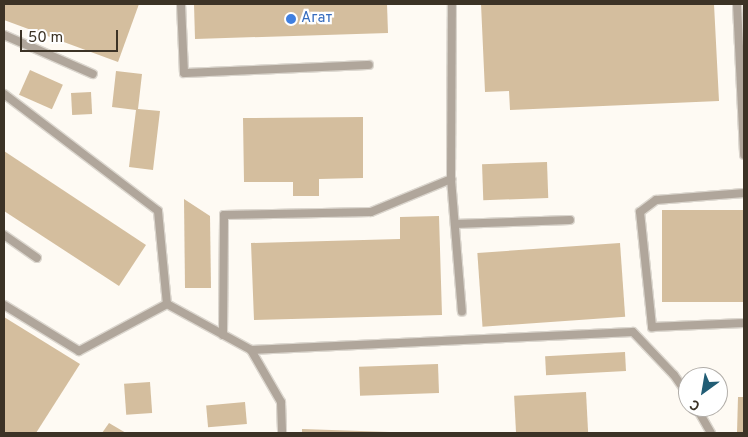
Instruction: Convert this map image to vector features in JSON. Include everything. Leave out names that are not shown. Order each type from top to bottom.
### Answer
[{"type":"lane","points":[[181,4],[184,73],[369,65]]},
{"type":"lane","points":[[452,4],[451,180],[462,312]]},
{"type":"lane","points":[[737,4],[744,156]]},
{"type":"lane","points":[[4,35],[93,74]]},
{"type":"lane","points":[[4,94],[158,210],[167,304]]},
{"type":"lane","points":[[223,335],[224,215],[371,212],[451,180]]},
{"type":"lane","points":[[744,193],[656,200],[640,212],[652,327],[744,323]]},
{"type":"lane","points":[[454,224],[570,220]]},
{"type":"lane","points":[[4,235],[37,258]]},
{"type":"lane","points":[[4,305],[78,351],[167,304]]},
{"type":"lane","points":[[167,304],[250,350],[281,402],[282,433]]},
{"type":"lane","points":[[250,350],[633,332],[678,381]]},
{"type":"lane","points":[[702,417],[711,433]]},
{"type":"building","points":[[4,4],[139,4],[118,62],[4,20]]},
{"type":"building","name":"Агат","points":[[194,4],[387,4],[388,33],[195,39]]},
{"type":"building","points":[[481,4],[714,4],[719,101],[510,110],[509,91],[485,92]]},
{"type":"building","points":[[30,70],[63,85],[52,109],[19,95]]},
{"type":"building","points":[[116,71],[142,74],[138,109],[160,111],[153,170],[129,167],[136,110],[112,107]]},
{"type":"building","points":[[91,92],[92,114],[72,115],[71,93]]},
{"type":"building","points":[[363,117],[363,178],[319,179],[319,196],[293,196],[293,182],[244,182],[243,118]]},
{"type":"building","points":[[4,151],[146,245],[119,286],[4,211]]},
{"type":"building","points":[[547,162],[548,198],[483,200],[482,164]]},
{"type":"building","points":[[184,199],[210,216],[211,288],[185,288]]},
{"type":"building","points":[[662,210],[744,210],[744,302],[662,302]]},
{"type":"building","points":[[439,216],[442,315],[254,320],[251,243],[400,239],[400,217]]},
{"type":"building","points":[[620,243],[625,317],[483,327],[477,253]]},
{"type":"building","points":[[4,317],[80,364],[36,433],[4,433]]},
{"type":"building","points":[[625,352],[626,371],[546,375],[545,356]]},
{"type":"building","points":[[438,364],[439,393],[360,396],[359,367]]},
{"type":"building","points":[[150,382],[152,413],[126,415],[124,384]]},
{"type":"building","points":[[586,392],[588,433],[516,433],[514,396]]},
{"type":"building","points":[[738,397],[744,397],[744,433],[737,433]]},
{"type":"building","points":[[245,402],[247,424],[208,427],[206,405]]},
{"type":"building","points":[[109,423],[126,433],[102,433]]},
{"type":"building","points":[[302,429],[390,432],[390,433],[302,433]]},
{"type":"place","name":"Агат","points":[[291,19]]}]
